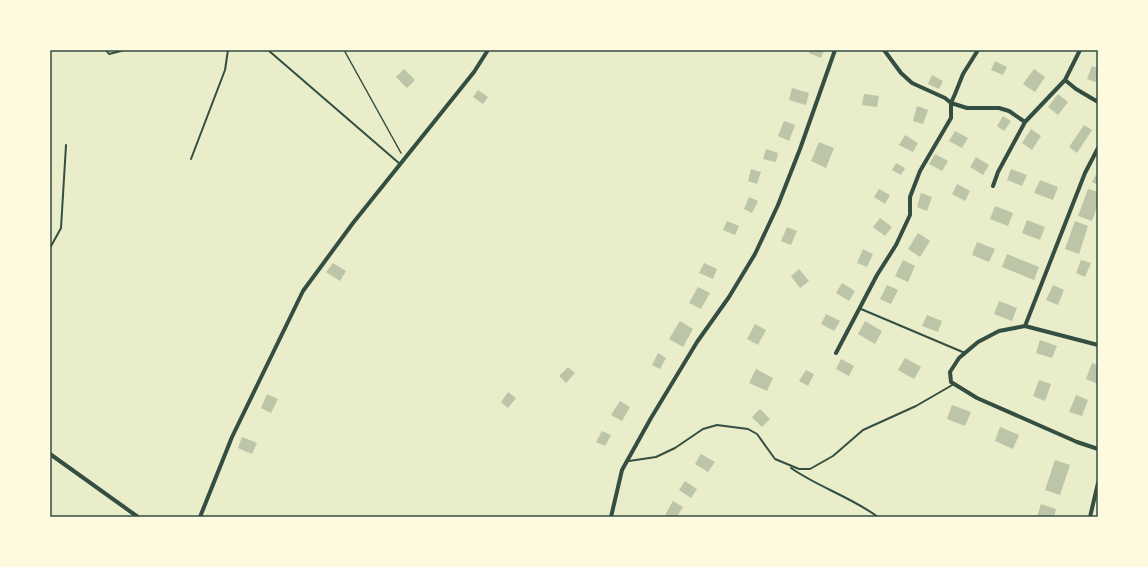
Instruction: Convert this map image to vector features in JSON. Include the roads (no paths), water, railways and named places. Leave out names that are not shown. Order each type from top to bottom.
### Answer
[{"type":"street","points":[[200,517],[232,437],[303,291],[353,223],[474,72],[488,50]]},
{"type":"street","points":[[611,517],[622,470],[694,348],[755,254],[778,205],[835,50]]},
{"type":"street","points":[[884,50],[901,73],[912,83],[945,98],[951,103],[967,108],[999,108],[1009,111],[1025,122]]},
{"type":"street","points":[[836,353],[861,309],[877,275],[896,244],[910,215],[910,197],[920,171],[951,118],[951,103],[963,74],[978,50]]},
{"type":"street","points":[[993,186],[998,172],[1025,122],[1065,80],[1080,50]]},
{"type":"street","points":[[1065,80],[1076,89],[1098,102]]},
{"type":"street","points":[[1025,326],[1085,173],[1098,148]]},
{"type":"street","points":[[1098,345],[1025,326],[999,331],[978,342],[959,358],[950,372],[951,382],[977,398],[1077,442],[1098,449]]},
{"type":"street","points":[[50,454],[138,517]]},
{"type":"street","points":[[1090,517],[1098,484]]},
{"type":"lane","points":[[106,50],[109,54],[125,50]]},
{"type":"lane","points":[[191,159],[225,70],[228,50]]},
{"type":"lane","points":[[268,50],[401,165]]},
{"type":"lane","points":[[50,248],[61,228],[66,145]]},
{"type":"lane","points":[[861,309],[965,353]]},
{"type":"lane","points":[[627,461],[656,457],[675,448],[703,429],[717,425],[748,428],[757,434],[775,459],[799,470],[810,469],[833,456],[863,430],[916,406],[954,384]]},
{"type":"lane","points":[[787,465],[804,478],[836,493],[878,517]]}]
